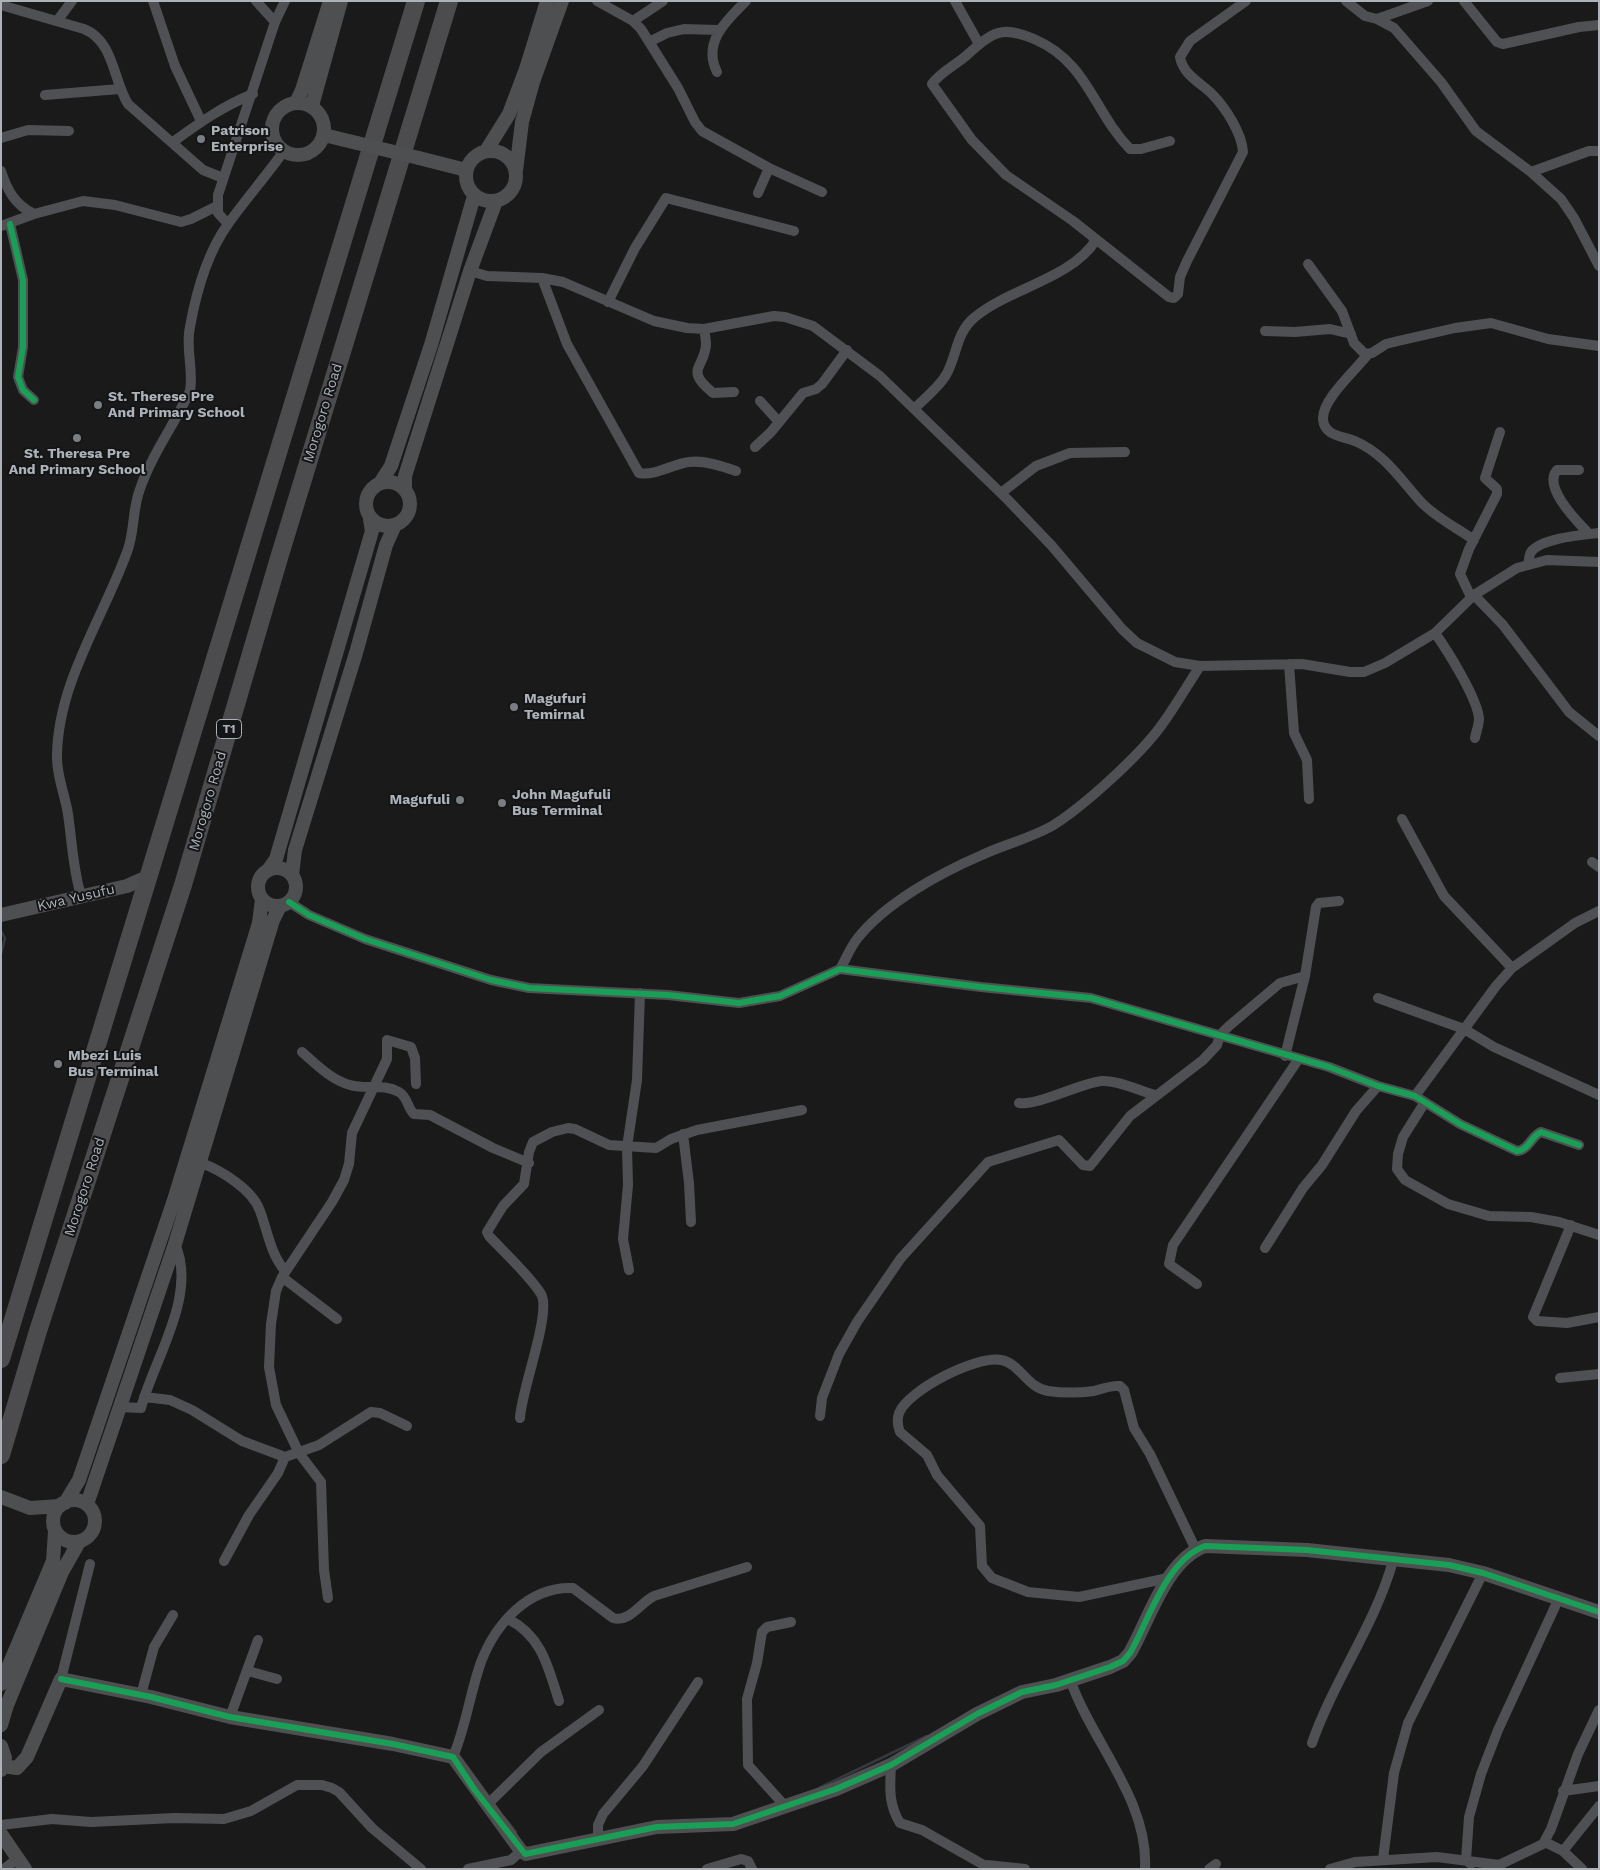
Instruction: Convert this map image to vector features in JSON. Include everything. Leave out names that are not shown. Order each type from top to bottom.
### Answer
[{"type":"highway","name":"Morogoro Road","points":[[1,1359],[416,1]]},
{"type":"highway","name":"Morogoro Road","points":[[1,1455],[38,1331],[184,884],[279,558],[448,1]]},
{"type":"street","points":[[57,21],[72,1]]},
{"type":"street","points":[[153,1],[175,66],[201,121]]},
{"type":"street","points":[[256,1],[275,22]]},
{"type":"street","points":[[228,224],[218,213],[217,206],[223,178],[275,22],[285,1]]},
{"type":"street","points":[[296,103],[302,90],[330,1]]},
{"type":"street","points":[[312,106],[341,1]]},
{"type":"street","points":[[486,151],[508,114],[526,69],[547,1]]},
{"type":"street","points":[[516,171],[511,161],[502,153],[486,151],[475,156],[466,170],[466,181],[474,196],[484,201],[496,201],[506,196],[513,188],[516,171],[522,122],[533,82],[562,1]]},
{"type":"street","points":[[597,1],[632,21],[649,42],[678,88],[698,127],[726,146],[822,192]]},
{"type":"street","points":[[632,21],[664,1]]},
{"type":"street","points":[[717,72],[713,61],[718,30],[746,1]]},
{"type":"street","points":[[954,1],[979,44]]},
{"type":"street","points":[[1170,141],[1141,149],[1130,149],[1102,111],[1078,70],[1046,44],[1017,32],[1007,31],[979,44],[935,79],[932,85],[972,140],[1006,175],[1073,221],[1169,297],[1176,296],[1182,273],[1243,152],[1241,139],[1220,103],[1189,75],[1184,69],[1180,58],[1190,42],[1246,1]]},
{"type":"street","points":[[1346,1],[1365,16],[1377,19],[1394,28],[1437,77],[1476,131],[1531,172],[1567,206],[1599,266]]},
{"type":"street","points":[[1377,19],[1428,1]]},
{"type":"street","points":[[1464,1],[1497,42],[1503,44],[1579,27],[1599,25]]},
{"type":"street","points":[[1,5],[84,29],[98,37],[113,65],[120,89],[131,106],[203,170],[223,178]]},
{"type":"street","points":[[649,42],[667,33],[684,29],[718,30]]},
{"type":"street","points":[[45,95],[120,89]]},
{"type":"street","points":[[173,142],[228,104],[252,94]]},
{"type":"street","points":[[296,103],[312,106],[323,119],[324,135],[318,146],[308,153],[296,155],[284,151],[273,138],[272,126],[280,110],[296,103]]},
{"type":"street","points":[[1,138],[28,130],[69,131]]},
{"type":"street","points":[[324,135],[466,170]]},
{"type":"street","points":[[81,896],[74,865],[67,805],[58,773],[56,756],[59,726],[73,680],[128,550],[133,512],[144,476],[190,391],[191,378],[188,342],[190,326],[209,261],[228,224],[284,151]]},
{"type":"street","points":[[1531,172],[1590,151],[1599,151]]},
{"type":"street","points":[[758,193],[769,168]]},
{"type":"street","points":[[1,171],[14,200],[22,208],[34,214]]},
{"type":"street","points":[[474,196],[428,354],[391,466],[380,483],[371,489],[366,498],[366,509],[372,531],[276,859],[259,880],[258,890],[262,899],[270,905],[284,904],[366,939],[491,980],[529,988],[640,993],[723,1002],[752,1002],[780,996],[840,969],[981,987],[1091,998],[1220,1035],[1284,1056],[1330,1067],[1378,1086],[1415,1096],[1460,1124],[1517,1151],[1524,1150],[1536,1134],[1541,1132],[1579,1145]]},
{"type":"street","points":[[608,302],[635,248],[667,198],[794,231]]},
{"type":"street","points":[[34,400],[23,390],[18,377],[23,347],[22,280],[6,225],[34,214],[83,201],[115,205],[181,222],[191,220],[217,206]]},
{"type":"street","points":[[370,519],[384,527],[395,526],[404,520],[409,510],[410,500],[405,490],[405,476],[470,271],[496,201]]},
{"type":"street","points":[[915,408],[946,376],[963,330],[974,318],[1004,298],[1064,269],[1085,256],[1096,240]]},
{"type":"street","points":[[1308,264],[1342,311],[1350,334],[1358,349],[1368,354]]},
{"type":"street","points":[[470,271],[487,276],[542,278],[562,282],[654,321],[686,328],[704,329],[767,317],[785,317],[813,326],[847,350],[915,408],[1052,546],[1113,620],[1137,643],[1175,662],[1200,666],[1289,664],[1364,672],[1385,663],[1435,633],[1472,596],[1502,575],[1528,564],[1547,560],[1599,562]]},
{"type":"street","points":[[542,278],[567,344],[639,473],[652,473],[668,466],[693,462],[736,471]]},
{"type":"street","points":[[1474,540],[1422,503],[1392,468],[1374,451],[1350,439],[1333,435],[1325,426],[1324,415],[1331,398],[1368,354],[1386,344],[1455,328],[1491,324],[1548,339],[1599,346]]},
{"type":"street","points":[[704,329],[706,345],[697,368],[700,379],[713,393],[734,392]]},
{"type":"street","points":[[1265,331],[1295,332],[1330,329],[1350,334]]},
{"type":"street","points":[[755,446],[767,436],[803,393],[816,389],[822,384],[847,350]]},
{"type":"street","points":[[760,401],[779,422]]},
{"type":"street","points":[[1500,432],[1485,478],[1497,489],[1497,494],[1474,540],[1460,574],[1472,596],[1503,625],[1569,712],[1599,736]]},
{"type":"street","points":[[1001,493],[1036,466],[1070,453],[1125,452]]},
{"type":"street","points":[[1579,470],[1557,470],[1554,473],[1553,483],[1556,492],[1594,534]]},
{"type":"street","points":[[380,483],[391,482],[405,490]]},
{"type":"street","points":[[87,1504],[176,1244],[273,920],[296,889],[292,875],[295,850],[356,653],[386,545],[395,526]]},
{"type":"street","points":[[1528,564],[1531,553],[1540,546],[1564,538],[1594,534]]},
{"type":"street","points":[[1435,633],[1460,674],[1477,711],[1479,721],[1475,738]]},
{"type":"street","points":[[1289,664],[1294,733],[1307,760],[1309,799]]},
{"type":"street","points":[[840,969],[853,944],[864,931],[887,911],[931,879],[981,855],[1032,836],[1053,825],[1081,805],[1156,733],[1200,666]]},
{"type":"street","points":[[1402,819],[1444,896],[1512,968]]},
{"type":"street","points":[[269,869],[284,869],[292,875]]},
{"type":"street","name":"Kwa Yusufu","points":[[1,916],[127,886],[150,876]]},
{"type":"street","points":[[1,1684],[53,1561],[54,1515],[79,1480],[174,1200],[259,923],[262,899]]},
{"type":"street","points":[[1284,1056],[1305,976],[1316,907],[1319,903],[1339,901]]},
{"type":"street","points":[[1415,1096],[1461,1035],[1464,1028],[1512,968],[1575,923],[1598,914]]},
{"type":"street","points":[[820,1416],[822,1398],[839,1354],[856,1322],[901,1258],[950,1206],[981,1168],[1003,1156],[1059,1140],[1083,1165],[1090,1166],[1106,1148],[1120,1126],[1155,1096],[1203,1060],[1217,1045],[1220,1035],[1280,983],[1305,976]]},
{"type":"street","points":[[629,1270],[623,1239],[628,1185],[628,1147],[637,1080],[640,993]]},
{"type":"street","points":[[1378,998],[1464,1028],[1494,1047],[1599,1095]]},
{"type":"street","points":[[328,1598],[324,1570],[322,1485],[320,1478],[299,1453],[276,1405],[269,1367],[271,1324],[276,1291],[283,1274],[339,1190],[349,1164],[352,1133],[387,1059],[387,1040],[411,1048],[415,1058],[416,1084]]},
{"type":"street","points":[[302,1052],[325,1072],[349,1085],[376,1085],[402,1094],[414,1114],[430,1115],[493,1148],[529,1163]]},
{"type":"street","points":[[1197,1284],[1169,1264],[1173,1244],[1298,1060]]},
{"type":"street","points":[[1020,1103],[1029,1103],[1057,1093],[1104,1081],[1155,1096]]},
{"type":"street","points":[[1266,1248],[1303,1188],[1322,1165],[1356,1111],[1378,1086]]},
{"type":"street","points":[[1425,1102],[1403,1137],[1398,1154],[1397,1169],[1405,1180],[1448,1204],[1489,1216],[1531,1217],[1571,1225],[1599,1235]]},
{"type":"street","points":[[520,1418],[520,1405],[544,1317],[542,1296],[487,1232],[503,1206],[524,1184],[529,1163],[529,1152],[533,1142],[541,1136],[563,1128],[585,1133],[609,1145],[656,1148],[683,1134],[802,1110]]},
{"type":"street","points":[[683,1134],[689,1183],[691,1222]]},
{"type":"street","points":[[200,1164],[213,1168],[254,1200],[261,1212],[275,1260],[283,1274],[337,1319]]},
{"type":"street","points":[[1571,1225],[1533,1317],[1536,1321],[1567,1323],[1599,1317]]},
{"type":"street","points":[[120,1407],[141,1408],[169,1331],[183,1281],[181,1257],[176,1244]]},
{"type":"street","points":[[1168,1578],[1079,1597],[1028,1592],[992,1578],[982,1566],[980,1526],[937,1475],[927,1455],[900,1432],[898,1416],[902,1408],[934,1382],[950,1373],[998,1359],[1009,1362],[1033,1385],[1045,1390],[1082,1392],[1120,1386],[1124,1390],[1134,1428],[1150,1454],[1196,1550]]},
{"type":"street","points":[[1560,1378],[1599,1374]]},
{"type":"street","points":[[144,1397],[170,1400],[192,1410],[242,1441],[285,1457],[320,1444],[370,1412],[380,1413],[407,1426]]},
{"type":"street","points":[[224,1561],[249,1515],[278,1473],[285,1457]]},
{"type":"street","points":[[3,1498],[30,1508],[55,1529],[63,1539],[79,1542]]},
{"type":"street","points":[[1,1725],[6,1705],[62,1572],[79,1542],[88,1537],[94,1528],[95,1517],[87,1504],[75,1500],[62,1504],[30,1508]]},
{"type":"street","points":[[468,1869],[517,1860],[526,1854],[598,1838],[657,1827],[733,1824],[836,1789],[891,1765],[977,1714],[1022,1692],[1056,1685],[1110,1667],[1123,1660],[1130,1654],[1168,1578],[1196,1550],[1205,1546],[1307,1550],[1393,1561],[1449,1565],[1483,1573],[1599,1612]]},
{"type":"street","points":[[1312,1743],[1329,1698],[1386,1587],[1393,1561]]},
{"type":"street","points":[[1,1746],[4,1754],[2,1769],[17,1768],[27,1757],[61,1679],[90,1564]]},
{"type":"street","points":[[453,1757],[487,1649],[508,1619],[523,1603],[546,1590],[566,1587],[578,1590],[613,1618],[620,1619],[627,1617],[640,1604],[654,1596],[747,1567]]},
{"type":"street","points":[[1383,1859],[1394,1773],[1408,1723],[1483,1573]]},
{"type":"street","points":[[1466,1860],[1469,1817],[1481,1774],[1498,1730],[1558,1598]]},
{"type":"street","points":[[141,1695],[154,1647],[173,1615]]},
{"type":"street","points":[[508,1619],[524,1628],[546,1659],[559,1701]]},
{"type":"street","points":[[785,1806],[748,1765],[747,1700],[757,1663],[762,1632],[767,1627],[791,1622]]},
{"type":"street","points":[[230,1717],[258,1640]]},
{"type":"street","points":[[248,1671],[277,1679]]},
{"type":"street","points":[[61,1679],[141,1695],[230,1717],[393,1744],[453,1757],[487,1805],[517,1860]]},
{"type":"street","points":[[1070,1679],[1078,1704],[1125,1786],[1138,1823],[1144,1869]]},
{"type":"street","points":[[598,1838],[598,1825],[603,1814],[643,1766],[698,1682]]},
{"type":"street","points":[[487,1805],[542,1752],[598,1710]]},
{"type":"street","points":[[1330,1869],[1355,1862],[1437,1857],[1499,1865],[1545,1842],[1563,1792],[1599,1710]]},
{"type":"street","points":[[891,1765],[890,1799],[892,1808],[900,1823],[922,1830],[989,1867],[1025,1869]]},
{"type":"street","points":[[1,1825],[52,1819],[91,1822],[174,1818],[224,1819],[251,1811],[297,1785],[322,1785],[338,1792],[372,1828],[421,1869]]},
{"type":"street","points":[[1563,1792],[1599,1786]]},
{"type":"street","points":[[1563,1851],[1599,1806]]},
{"type":"street","points":[[1,1834],[21,1864],[4,1869]]},
{"type":"street","points":[[1545,1842],[1563,1851],[1582,1869]]},
{"type":"street","points":[[1433,1869],[1437,1857]]},
{"type":"street","points":[[707,1869],[742,1859],[748,1861],[752,1869]]},
{"type":"street","points":[[1466,1860],[1478,1869]]},
{"type":"waterway","points":[[1,931],[5,938],[1,954]]},
{"type":"waterway","points":[[819,1788],[927,1736]]},
{"type":"waterway","points":[[504,1817],[516,1832]]},
{"type":"cycle path","points":[[10,224],[23,280],[23,347],[18,377],[23,390],[34,400]]},
{"type":"cycle path","points":[[289,902],[309,915],[365,939],[491,980],[529,988],[668,995],[739,1003],[780,996],[840,969],[981,987],[1091,998],[1329,1067],[1378,1086],[1415,1096],[1460,1124],[1517,1151],[1527,1146],[1541,1132],[1579,1145]]},
{"type":"cycle path","points":[[61,1679],[151,1697],[230,1717],[393,1744],[453,1757],[474,1789],[525,1854],[657,1827],[733,1824],[836,1789],[891,1765],[977,1714],[1022,1692],[1056,1685],[1110,1667],[1123,1661],[1130,1653],[1169,1577],[1191,1553],[1205,1546],[1307,1550],[1449,1565],[1483,1573],[1599,1612]]},
{"type":"place","name":"Patrison Enterprise","points":[[201,139]]},
{"type":"place","name":"St. Therese Pre And Primary School","points":[[98,405]]},
{"type":"place","name":"St. Theresa Pre And Primary School","points":[[77,438]]},
{"type":"place","name":"Magufuri Temirnal","points":[[514,707]]},
{"type":"place","name":"Magufuli","points":[[460,800]]},
{"type":"place","name":"John Magufuli Bus Terminal","points":[[502,803]]},
{"type":"place","name":"Mbezi Luis Bus Terminal","points":[[58,1064]]}]
